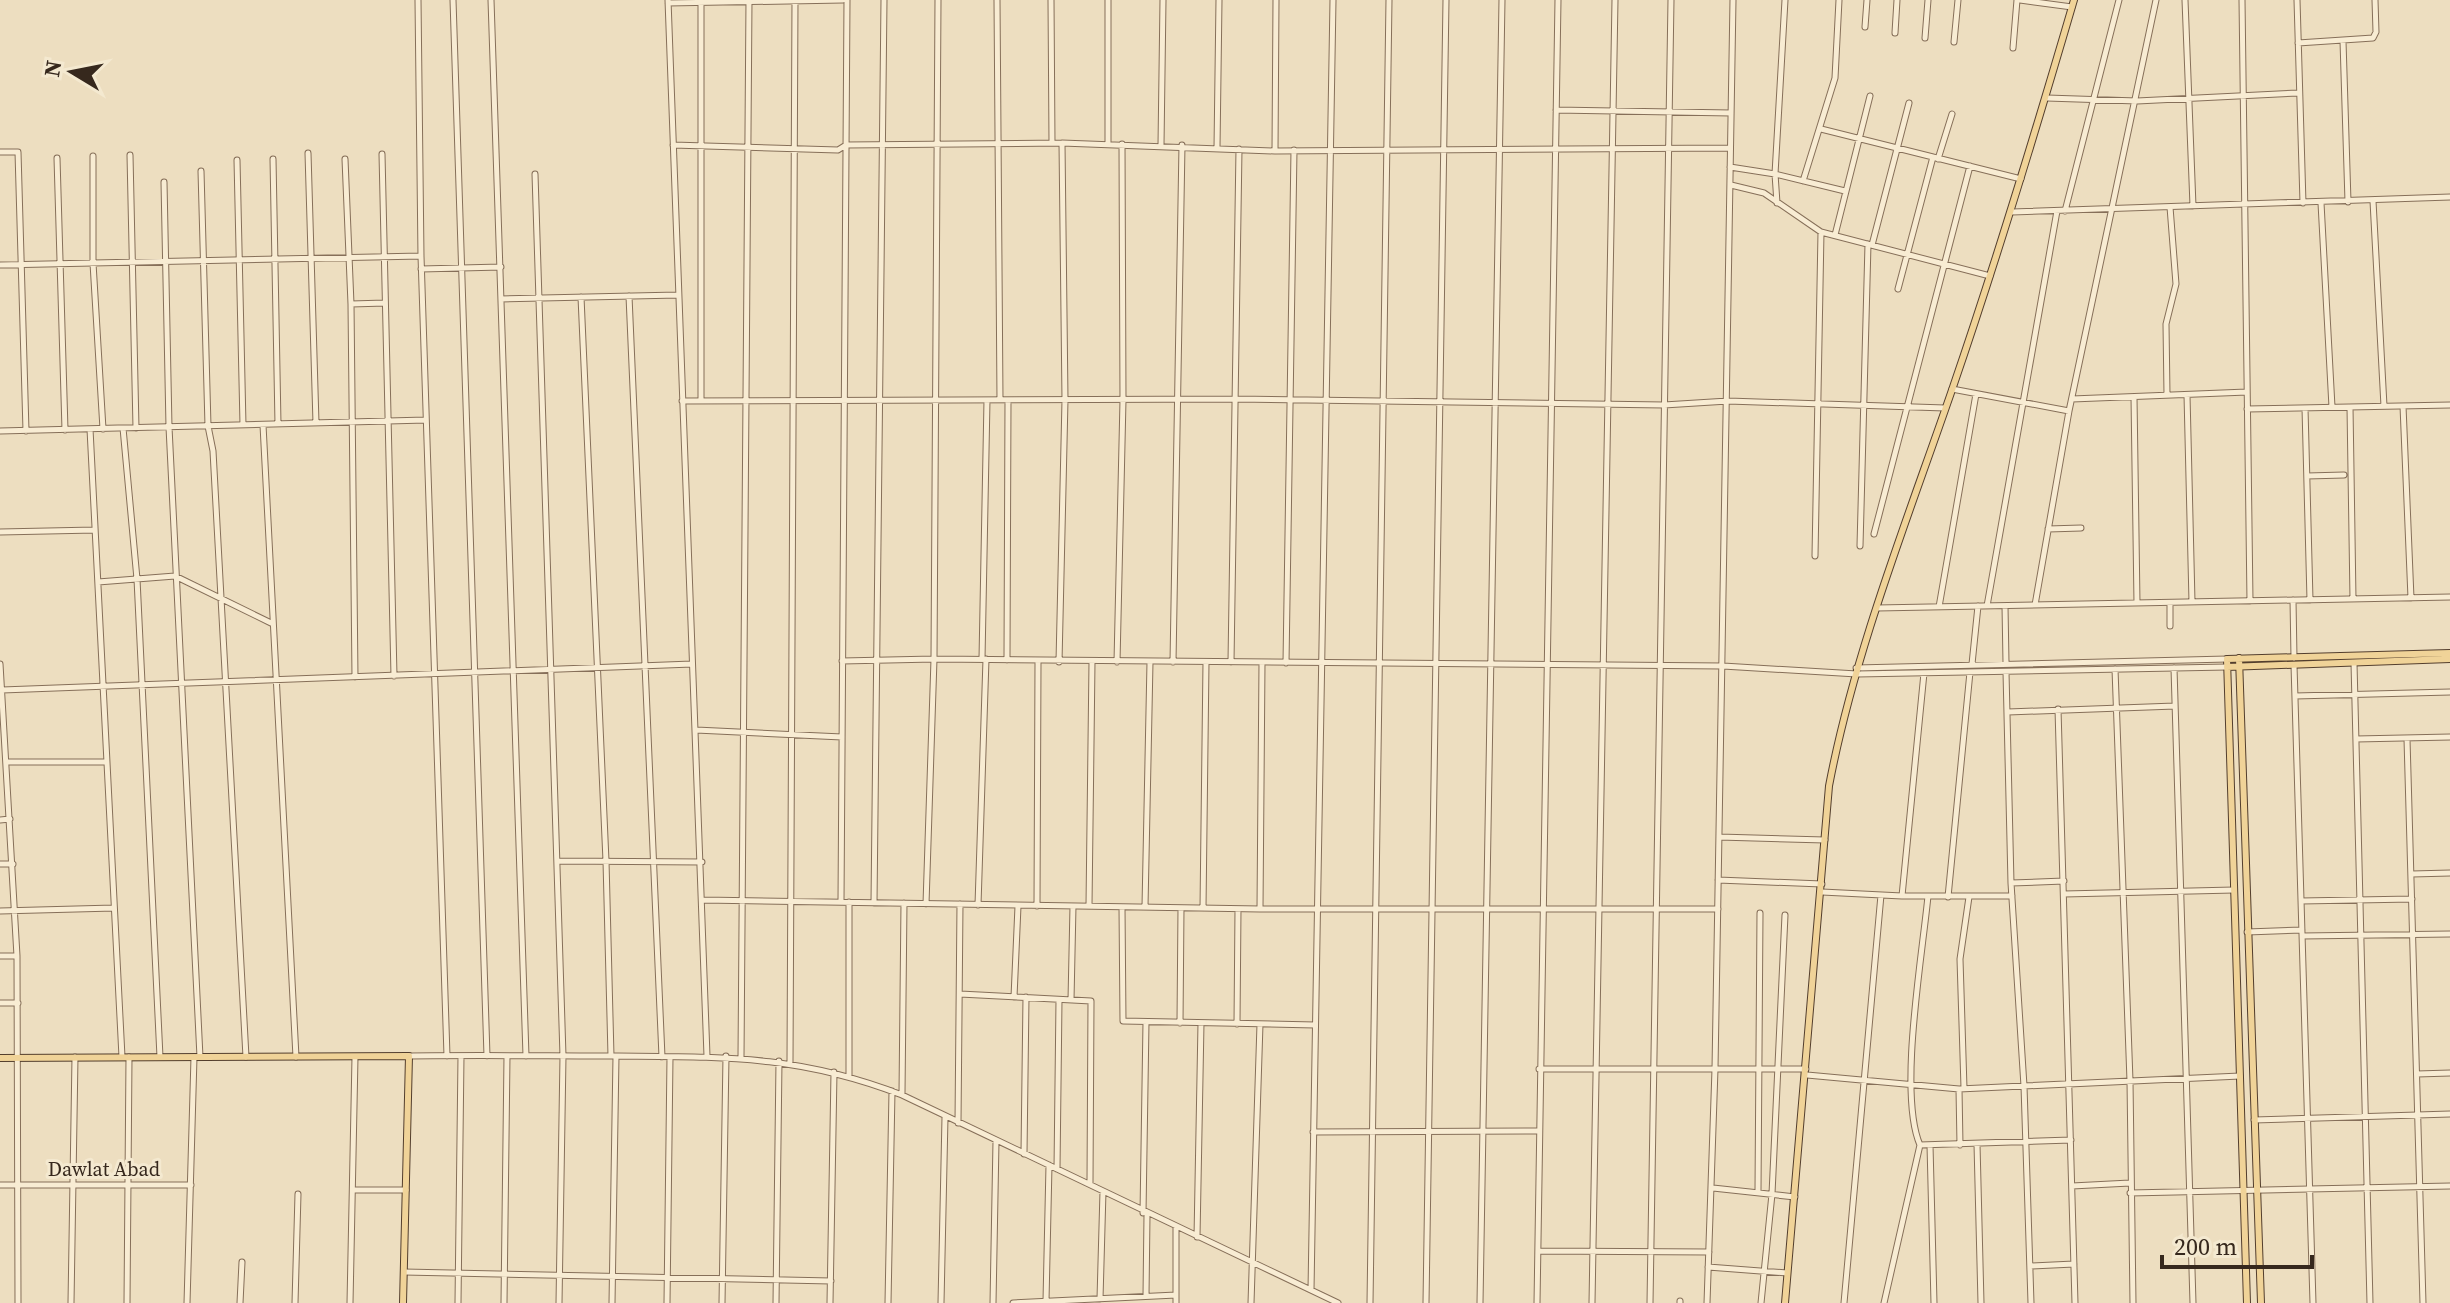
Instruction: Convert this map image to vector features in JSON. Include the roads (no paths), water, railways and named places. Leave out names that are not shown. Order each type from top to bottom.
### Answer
[{"type":"main road","points":[[1785,1303],[1823,888],[1829,786],[1839,734],[1877,608],[2012,212],[2073,4]]},
{"type":"main road","points":[[2247,1303],[2227,663],[2450,653]]},
{"type":"main road","points":[[2294,661],[2354,663],[2450,659]]},
{"type":"main road","points":[[2239,662],[2261,1303]]},
{"type":"main road","points":[[0,1058],[409,1056],[403,1303]]},
{"type":"street","points":[[418,0],[421,269],[447,1056]]},
{"type":"street","points":[[453,0],[487,1056]]},
{"type":"street","points":[[491,0],[526,1056]]},
{"type":"street","points":[[707,1056],[668,2],[845,0],[841,902]]},
{"type":"street","points":[[874,903],[884,0]]},
{"type":"street","points":[[926,904],[934,659],[938,0]]},
{"type":"street","points":[[997,0],[1000,400]]},
{"type":"street","points":[[1051,0],[1052,143]]},
{"type":"street","points":[[1108,0],[1108,143]]},
{"type":"street","points":[[1161,145],[1163,0]]},
{"type":"street","points":[[1217,148],[1219,0]]},
{"type":"street","points":[[1275,151],[1276,0]]},
{"type":"street","points":[[1311,1290],[1333,0]]},
{"type":"street","points":[[1370,1303],[1373,909],[1389,0]]},
{"type":"street","points":[[1426,1303],[1441,149],[1446,0]]},
{"type":"street","points":[[1480,1303],[1502,0]]},
{"type":"street","points":[[1537,1303],[1558,0]]},
{"type":"street","points":[[1592,1303],[1615,0]]},
{"type":"street","points":[[1650,1303],[1671,0]]},
{"type":"street","points":[[1707,1303],[1713,1188],[1733,0]]},
{"type":"street","points":[[1777,204],[1775,174],[1785,0]]},
{"type":"street","points":[[1803,181],[1835,78],[1839,0]]},
{"type":"street","points":[[1865,27],[1867,0]]},
{"type":"street","points":[[1895,33],[1897,0]]},
{"type":"street","points":[[1925,38],[1928,0]]},
{"type":"street","points":[[1954,42],[1958,0]]},
{"type":"street","points":[[2013,48],[2019,0],[2073,4]]},
{"type":"street","points":[[2065,211],[2119,0]]},
{"type":"street","points":[[2035,605],[2069,411],[2156,0]]},
{"type":"street","points":[[2185,0],[2193,206]]},
{"type":"street","points":[[2242,0],[2250,601]]},
{"type":"street","points":[[2297,0],[2303,203]]},
{"type":"street","points":[[2298,43],[2373,38],[2376,32],[2375,0]]},
{"type":"street","points":[[701,1],[701,401]]},
{"type":"street","points":[[741,1058],[749,1]]},
{"type":"street","points":[[790,1062],[795,1]]},
{"type":"street","points":[[2343,41],[2348,202]]},
{"type":"street","points":[[2047,98],[2095,102],[2298,93]]},
{"type":"street","points":[[1835,235],[1870,96]]},
{"type":"street","points":[[1860,546],[1870,245],[1909,103]]},
{"type":"street","points":[[1556,110],[1731,113]]},
{"type":"street","points":[[1898,289],[1952,114]]},
{"type":"street","points":[[1821,129],[2022,180]]},
{"type":"street","points":[[673,145],[838,150],[846,145],[937,147],[998,142],[1182,145],[1275,151],[1730,148]]},
{"type":"street","points":[[1059,662],[1065,400],[1062,143]]},
{"type":"street","points":[[1117,662],[1123,400],[1122,144]]},
{"type":"street","points":[[1173,662],[1182,145]]},
{"type":"street","points":[[1231,662],[1239,149]]},
{"type":"street","points":[[1286,663],[1294,150]]},
{"type":"street","points":[[0,152],[18,152],[26,431]]},
{"type":"street","points":[[308,153],[316,423]]},
{"type":"street","points":[[382,154],[394,676]]},
{"type":"street","points":[[130,155],[136,428]]},
{"type":"street","points":[[93,156],[93,263],[103,429]]},
{"type":"street","points":[[57,158],[65,430]]},
{"type":"street","points":[[273,159],[278,424]]},
{"type":"street","points":[[345,159],[351,304],[355,677]]},
{"type":"street","points":[[237,160],[243,425]]},
{"type":"street","points":[[1874,534],[1970,166]]},
{"type":"street","points":[[1730,167],[1845,191]]},
{"type":"street","points":[[201,171],[201,261],[208,426],[213,451],[246,1057]]},
{"type":"street","points":[[535,174],[559,861],[563,1056],[559,1303]]},
{"type":"street","points":[[164,182],[169,427],[197,1057],[187,1303]]},
{"type":"street","points":[[1731,185],[1764,193],[1821,232],[1991,276]]},
{"type":"street","points":[[2012,212],[2450,197]]},
{"type":"street","points":[[2373,201],[2384,406]]},
{"type":"street","points":[[2321,203],[2332,407]]},
{"type":"street","points":[[2167,395],[2166,324],[2176,284],[2170,207]]},
{"type":"street","points":[[1987,606],[2057,211]]},
{"type":"street","points":[[1815,556],[1821,232]]},
{"type":"street","points":[[0,265],[421,256]]},
{"type":"street","points":[[421,269],[501,267]]},
{"type":"street","points":[[501,299],[678,295]]},
{"type":"street","points":[[629,296],[662,1057]]},
{"type":"street","points":[[581,297],[614,1056],[612,1303]]},
{"type":"street","points":[[351,304],[385,303]]},
{"type":"street","points":[[1952,389],[2069,411]]},
{"type":"street","points":[[2072,399],[2247,392]]},
{"type":"street","points":[[1939,607],[1976,394]]},
{"type":"street","points":[[2187,395],[2192,602]]},
{"type":"street","points":[[2134,397],[2137,603]]},
{"type":"street","points":[[682,401],[1237,399],[1292,403],[1551,405],[1664,405],[1728,401],[1945,408]]},
{"type":"street","points":[[978,905],[987,400]]},
{"type":"street","points":[[1007,660],[1008,400]]},
{"type":"street","points":[[2247,409],[2450,405]]},
{"type":"street","points":[[2403,406],[2411,598]]},
{"type":"street","points":[[2350,407],[2353,599]]},
{"type":"street","points":[[2305,408],[2310,600]]},
{"type":"street","points":[[0,431],[426,420]]},
{"type":"street","points":[[263,425],[296,1057]]},
{"type":"street","points":[[123,428],[137,579],[160,1057]]},
{"type":"street","points":[[90,429],[114,908],[126,1057],[127,1303]]},
{"type":"street","points":[[2307,476],[2344,475]]},
{"type":"street","points":[[2048,529],[2081,528]]},
{"type":"street","points":[[0,532],[95,530]]},
{"type":"street","points":[[98,582],[175,576],[272,624]]},
{"type":"street","points":[[1877,608],[2450,597]]},
{"type":"street","points":[[2293,600],[2313,1303]]},
{"type":"street","points":[[2170,603],[2170,626]]},
{"type":"street","points":[[1972,664],[1978,606]]},
{"type":"street","points":[[2005,606],[2006,663]]},
{"type":"street","points":[[842,661],[984,659],[1038,662],[1489,663],[1723,666],[1848,672],[2006,663],[2227,663]]},
{"type":"street","points":[[1037,906],[1038,662]]},
{"type":"street","points":[[1089,906],[1092,662]]},
{"type":"street","points":[[1145,907],[1150,662]]},
{"type":"street","points":[[1203,908],[1206,662]]},
{"type":"street","points":[[1260,909],[1262,663]]},
{"type":"street","points":[[1858,670],[2006,672],[2174,668],[2227,663]]},
{"type":"street","points":[[2354,663],[2370,1303]]},
{"type":"street","name":"Dawlat Abad","points":[[0,664],[6,762],[4,775],[10,819],[17,956],[18,1303]]},
{"type":"street","points":[[2,690],[692,664]]},
{"type":"street","points":[[2174,668],[2193,1303]]},
{"type":"street","points":[[2115,669],[2130,1081],[2133,1303]]},
{"type":"street","points":[[1948,897],[1970,672]]},
{"type":"street","points":[[2006,672],[2011,883],[2024,1086],[2031,1303]]},
{"type":"street","points":[[1902,896],[1924,673]]},
{"type":"street","points":[[2295,696],[2450,692]]},
{"type":"street","points":[[2008,712],[2175,706]]},
{"type":"street","points":[[2058,709],[2075,1303]]},
{"type":"street","points":[[696,730],[842,737]]},
{"type":"street","points":[[2356,739],[2450,737]]},
{"type":"street","points":[[2407,739],[2423,1303]]},
{"type":"street","points":[[6,762],[107,762]]},
{"type":"street","points":[[0,820],[10,819]]},
{"type":"street","points":[[1719,837],[1825,840]]},
{"type":"street","points":[[559,861],[702,862]]},
{"type":"street","points":[[0,864],[13,864]]},
{"type":"street","points":[[2412,874],[2450,873]]},
{"type":"street","points":[[1718,880],[1881,895],[2012,896]]},
{"type":"street","points":[[2011,883],[2064,881]]},
{"type":"street","points":[[2064,894],[2234,890]]},
{"type":"street","points":[[1844,1303],[1881,895]]},
{"type":"street","points":[[1884,1303],[1920,1145],[1912,1128],[1910,1085],[1928,896]]},
{"type":"street","points":[[1960,1145],[1960,959],[1969,897]]},
{"type":"street","points":[[2301,901],[2412,899]]},
{"type":"street","points":[[703,900],[1238,909],[1718,909]]},
{"type":"street","points":[[849,902],[849,1075]]},
{"type":"street","points":[[902,1095],[904,903]]},
{"type":"street","points":[[958,1124],[960,904]]},
{"type":"street","points":[[1014,997],[1018,906]]},
{"type":"street","points":[[1071,1000],[1073,906]]},
{"type":"street","points":[[1122,907],[1123,1021],[1315,1025]]},
{"type":"street","points":[[0,911],[114,908]]},
{"type":"street","points":[[1180,1023],[1181,908]]},
{"type":"street","points":[[1237,1024],[1238,909]]},
{"type":"street","points":[[1758,1191],[1760,913]]},
{"type":"street","points":[[1761,1303],[1772,1194],[1785,915]]},
{"type":"street","points":[[2247,932],[2450,934]]},
{"type":"street","points":[[0,956],[17,956]]},
{"type":"street","points":[[960,994],[1091,1001],[1090,1183]]},
{"type":"street","points":[[1024,1154],[1026,997]]},
{"type":"street","points":[[1057,1169],[1059,1000]]},
{"type":"street","points":[[0,1003],[18,1003]]},
{"type":"street","points":[[1146,1022],[1146,1296]]},
{"type":"street","points":[[1197,1237],[1201,1023]]},
{"type":"street","points":[[1251,1303],[1260,1024]]},
{"type":"street","points":[[409,1056],[726,1056],[790,1062],[849,1075],[902,1095],[958,1124],[1090,1183],[1145,1214],[1311,1290],[1322,1299],[1338,1303]]},
{"type":"street","points":[[458,1303],[461,1056]]},
{"type":"street","points":[[504,1303],[507,1056]]},
{"type":"street","points":[[722,1303],[726,1056]]},
{"type":"street","points":[[71,1303],[75,1057]]},
{"type":"street","points":[[350,1303],[355,1057]]},
{"type":"street","points":[[667,1303],[670,1057]]},
{"type":"street","points":[[776,1303],[779,1061]]},
{"type":"street","points":[[1539,1069],[1761,1068],[1962,1088],[2240,1076]]},
{"type":"street","points":[[830,1303],[834,1072]]},
{"type":"street","points":[[2417,1074],[2450,1073]]},
{"type":"street","points":[[888,1303],[892,1091]]},
{"type":"street","points":[[2254,1120],[2450,1114]]},
{"type":"street","points":[[941,1303],[945,1117]]},
{"type":"street","points":[[1313,1132],[1539,1131]]},
{"type":"street","points":[[1920,1145],[2071,1140]]},
{"type":"street","points":[[993,1303],[996,1141]]},
{"type":"street","points":[[1977,1144],[1981,1303]]},
{"type":"street","points":[[1930,1145],[1934,1303]]},
{"type":"street","points":[[1046,1301],[1049,1165]]},
{"type":"street","points":[[2072,1186],[2130,1183]]},
{"type":"street","name":"Dawlat Abad","points":[[0,1185],[191,1185]]},
{"type":"street","points":[[2130,1193],[2450,1186]]},
{"type":"street","points":[[1713,1188],[1796,1197]]},
{"type":"street","points":[[353,1190],[406,1190]]},
{"type":"street","points":[[1100,1299],[1103,1191]]},
{"type":"street","points":[[295,1303],[298,1194]]},
{"type":"street","points":[[1176,1228],[1176,1303]]},
{"type":"street","points":[[1538,1251],[1709,1252]]},
{"type":"street","points":[[240,1303],[242,1262]]},
{"type":"street","points":[[2030,1266],[2074,1264]]},
{"type":"street","points":[[1708,1267],[1787,1273]]},
{"type":"street","points":[[404,1272],[831,1281]]},
{"type":"street","points":[[1013,1303],[1176,1295]]}]
